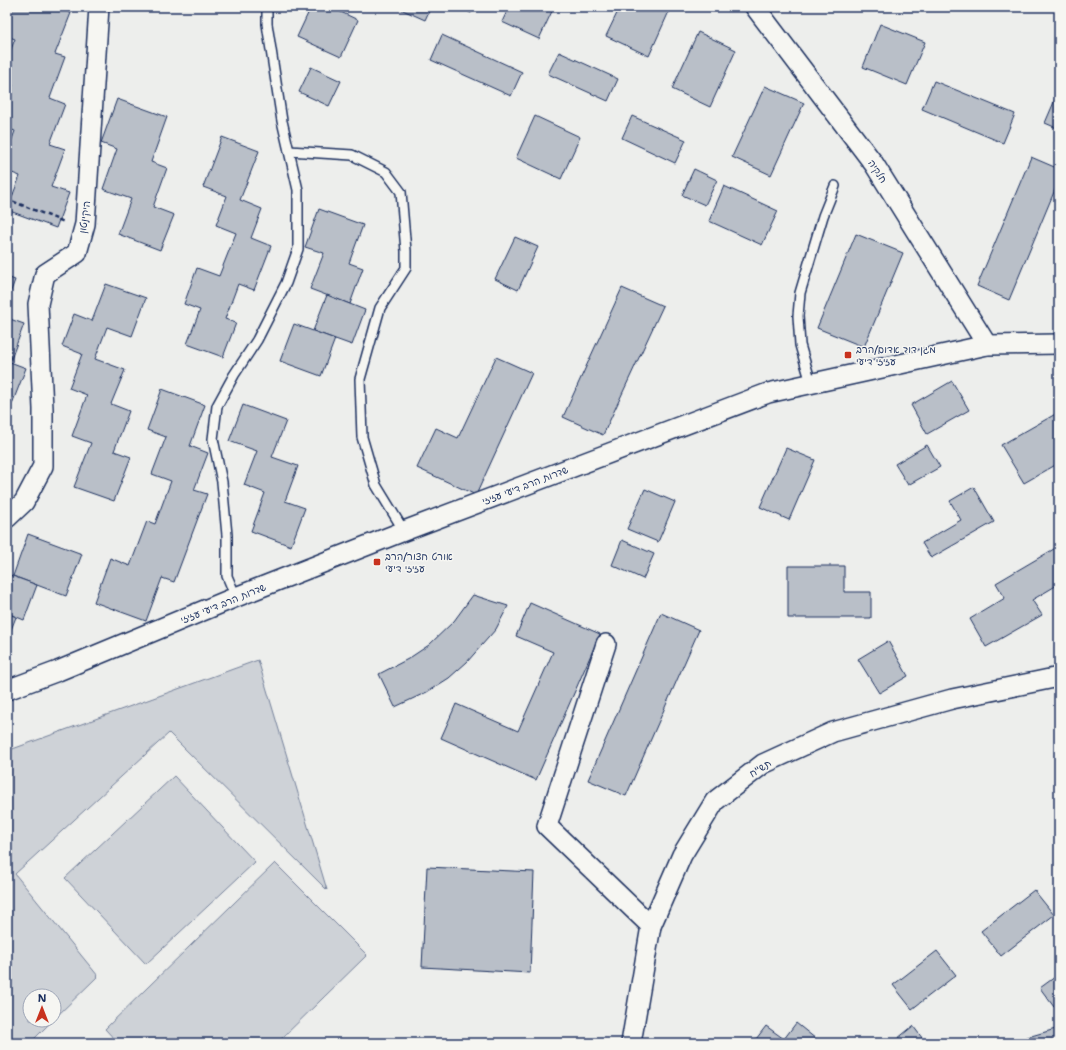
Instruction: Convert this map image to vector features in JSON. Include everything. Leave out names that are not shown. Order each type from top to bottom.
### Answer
[{"type":"street","name":"היקינטון","points":[[7,518],[24,502],[43,466],[43,409],[38,304],[45,274],[77,253],[84,230],[99,7]]},
{"type":"street","name":"חלקיה","points":[[756,7],[874,164],[987,345]]},
{"type":"street","name":"שדרות הרב דיעי עזיזי","points":[[7,690],[404,531],[768,393],[987,345],[1059,344]]},
{"type":"street","points":[[606,644],[547,826],[651,926]]},
{"type":"street","name":"תש\"ח","points":[[631,1043],[651,926],[682,854],[715,801],[763,764],[833,732],[952,699],[1059,677]]},
{"type":"lane","points":[[236,597],[227,576],[227,535],[222,482],[213,439],[217,406],[234,375],[257,340],[286,283],[298,249],[298,190],[282,121],[267,24],[266,7]]},
{"type":"lane","points":[[289,151],[352,155],[386,172],[401,192],[406,268],[380,308],[360,379],[362,437],[370,465],[376,485],[404,531]]},
{"type":"lane","points":[[811,383],[800,345],[798,316],[800,293],[823,216],[835,186]]},
{"type":"path","points":[[7,199],[84,230]]},
{"type":"shaded area","points":[[258,660],[327,890],[169,733],[15,874],[98,976],[62,1011],[62,988],[22,988],[22,1028],[45,1028],[30,1043],[7,1043],[7,751]]},
{"type":"shaded area","points":[[174,776],[255,862],[146,964],[65,878]]},
{"type":"shaded area","points":[[275,863],[367,955],[277,1043],[118,1043],[105,1029]]},
{"type":"building","points":[[11,7],[55,7],[71,13],[55,54],[65,57],[50,98],[65,104],[50,144],[65,149],[51,187],[69,193],[56,228],[7,210],[20,176],[7,171],[7,153],[15,131],[7,128],[7,100],[13,85],[7,83],[7,59],[15,39],[7,36],[7,17]]},
{"type":"building","points":[[311,7],[330,7],[358,20],[341,57],[297,37]]},
{"type":"building","points":[[396,7],[431,7],[425,20]]},
{"type":"building","points":[[458,7],[474,7],[471,13]]},
{"type":"building","points":[[509,7],[554,7],[539,39],[502,22]]},
{"type":"building","points":[[620,7],[671,7],[649,56],[606,36]]},
{"type":"building","points":[[880,24],[925,42],[907,85],[863,67]]},
{"type":"building","points":[[698,32],[736,50],[710,107],[672,89]]},
{"type":"building","points":[[442,35],[522,72],[511,96],[431,60]]},
{"type":"building","points":[[559,52],[618,79],[608,101],[548,74]]},
{"type":"building","points":[[311,67],[341,81],[329,106],[299,92]]},
{"type":"building","points":[[934,81],[1015,114],[1003,143],[922,109]]},
{"type":"building","points":[[765,86],[804,103],[771,175],[732,157]]},
{"type":"building","points":[[1057,95],[1059,95],[1059,129],[1045,123]]},
{"type":"building","points":[[117,99],[167,117],[151,162],[167,168],[153,207],[174,215],[160,250],[118,234],[131,199],[103,189],[117,149],[101,143]]},
{"type":"building","points":[[535,116],[580,137],[561,179],[516,158]]},
{"type":"building","points":[[632,116],[686,140],[675,163],[622,138]]},
{"type":"building","points":[[222,137],[259,151],[240,200],[262,209],[251,238],[271,246],[254,290],[238,284],[225,319],[236,323],[223,357],[187,344],[200,310],[184,304],[197,268],[219,276],[236,233],[216,225],[227,196],[203,187]]},
{"type":"building","points":[[1031,157],[1059,169],[1059,180],[1009,300],[977,286]]},
{"type":"building","points":[[694,169],[717,180],[705,205],[682,195]]},
{"type":"building","points":[[724,186],[778,211],[762,245],[709,221]]},
{"type":"building","points":[[319,209],[363,225],[349,263],[363,268],[350,304],[310,289],[324,253],[305,247]]},
{"type":"building","points":[[856,234],[903,253],[864,347],[817,328]]},
{"type":"building","points":[[515,237],[538,247],[518,290],[495,279]]},
{"type":"building","points":[[7,277],[15,280],[7,302]]},
{"type":"building","points":[[106,284],[146,298],[132,336],[107,327],[95,359],[125,370],[111,404],[129,411],[114,451],[131,457],[114,501],[74,487],[91,443],[72,436],[87,395],[69,388],[82,354],[62,346],[74,314],[92,321]]},
{"type":"building","points":[[622,288],[663,306],[603,435],[563,417]]},
{"type":"building","points":[[327,295],[365,310],[352,345],[313,331]]},
{"type":"building","points":[[7,318],[24,324],[10,362],[26,368],[12,404],[7,402]]},
{"type":"building","points":[[294,324],[335,339],[321,376],[280,361]]},
{"type":"building","points":[[496,357],[532,373],[476,495],[417,468],[436,428],[458,438]]},
{"type":"building","points":[[952,381],[969,410],[927,434],[911,405]]},
{"type":"building","points":[[162,389],[205,405],[190,446],[208,453],[194,490],[207,494],[174,582],[162,578],[146,621],[94,602],[110,558],[130,566],[147,521],[155,524],[171,481],[152,474],[166,437],[147,430]]},
{"type":"building","points":[[243,405],[286,421],[272,457],[298,466],[285,501],[305,508],[291,546],[251,531],[265,493],[244,485],[257,451],[229,441]]},
{"type":"building","points":[[1059,412],[1059,463],[1024,483],[1001,445]]},
{"type":"building","points":[[927,445],[940,467],[908,485],[895,464]]},
{"type":"building","points":[[786,448],[815,460],[789,520],[760,507]]},
{"type":"building","points":[[974,487],[994,522],[931,558],[922,543],[961,520],[950,501]]},
{"type":"building","points":[[645,489],[675,502],[658,542],[627,529]]},
{"type":"building","points":[[28,534],[82,554],[66,596],[13,576]]},
{"type":"building","points":[[622,540],[654,554],[643,579],[612,565]]},
{"type":"building","points":[[1059,546],[1059,584],[1032,600],[1042,615],[986,647],[970,619],[1005,598],[996,583]]},
{"type":"building","points":[[788,566],[844,566],[844,592],[871,592],[871,618],[788,618]]},
{"type":"building","points":[[7,574],[37,585],[24,620],[7,613]]},
{"type":"building","points":[[473,595],[508,606],[496,629],[467,662],[449,678],[427,692],[395,707],[379,674],[408,659],[429,645],[454,621]]},
{"type":"building","points":[[530,603],[600,634],[536,780],[441,738],[456,704],[518,731],[553,652],[516,636]]},
{"type":"building","points":[[7,613],[16,617],[7,640]]},
{"type":"building","points":[[661,613],[699,630],[626,796],[588,780]]},
{"type":"building","points":[[888,641],[908,676],[879,693],[858,659]]},
{"type":"building","points":[[427,867],[534,872],[530,973],[422,967]]},
{"type":"building","points":[[1034,890],[1054,915],[1001,956],[981,931]]},
{"type":"building","points":[[937,951],[956,975],[912,1009],[893,985]]},
{"type":"building","points":[[1059,974],[1059,1003],[1054,1007],[1040,988]]},
{"type":"building","points":[[796,1023],[821,1043],[753,1043],[766,1026],[784,1039]]},
{"type":"building","points":[[913,1026],[926,1043],[892,1043]]},
{"type":"building","points":[[1059,1028],[1059,1043],[1014,1043],[1014,1041]]},
{"type":"place","name":"מגן דוד אדום/הרב עזיזי דיעי","points":[[848,355]]},
{"type":"place","name":"אורט חצור/הרב עזיזי דיעי","points":[[377,562]]}]
